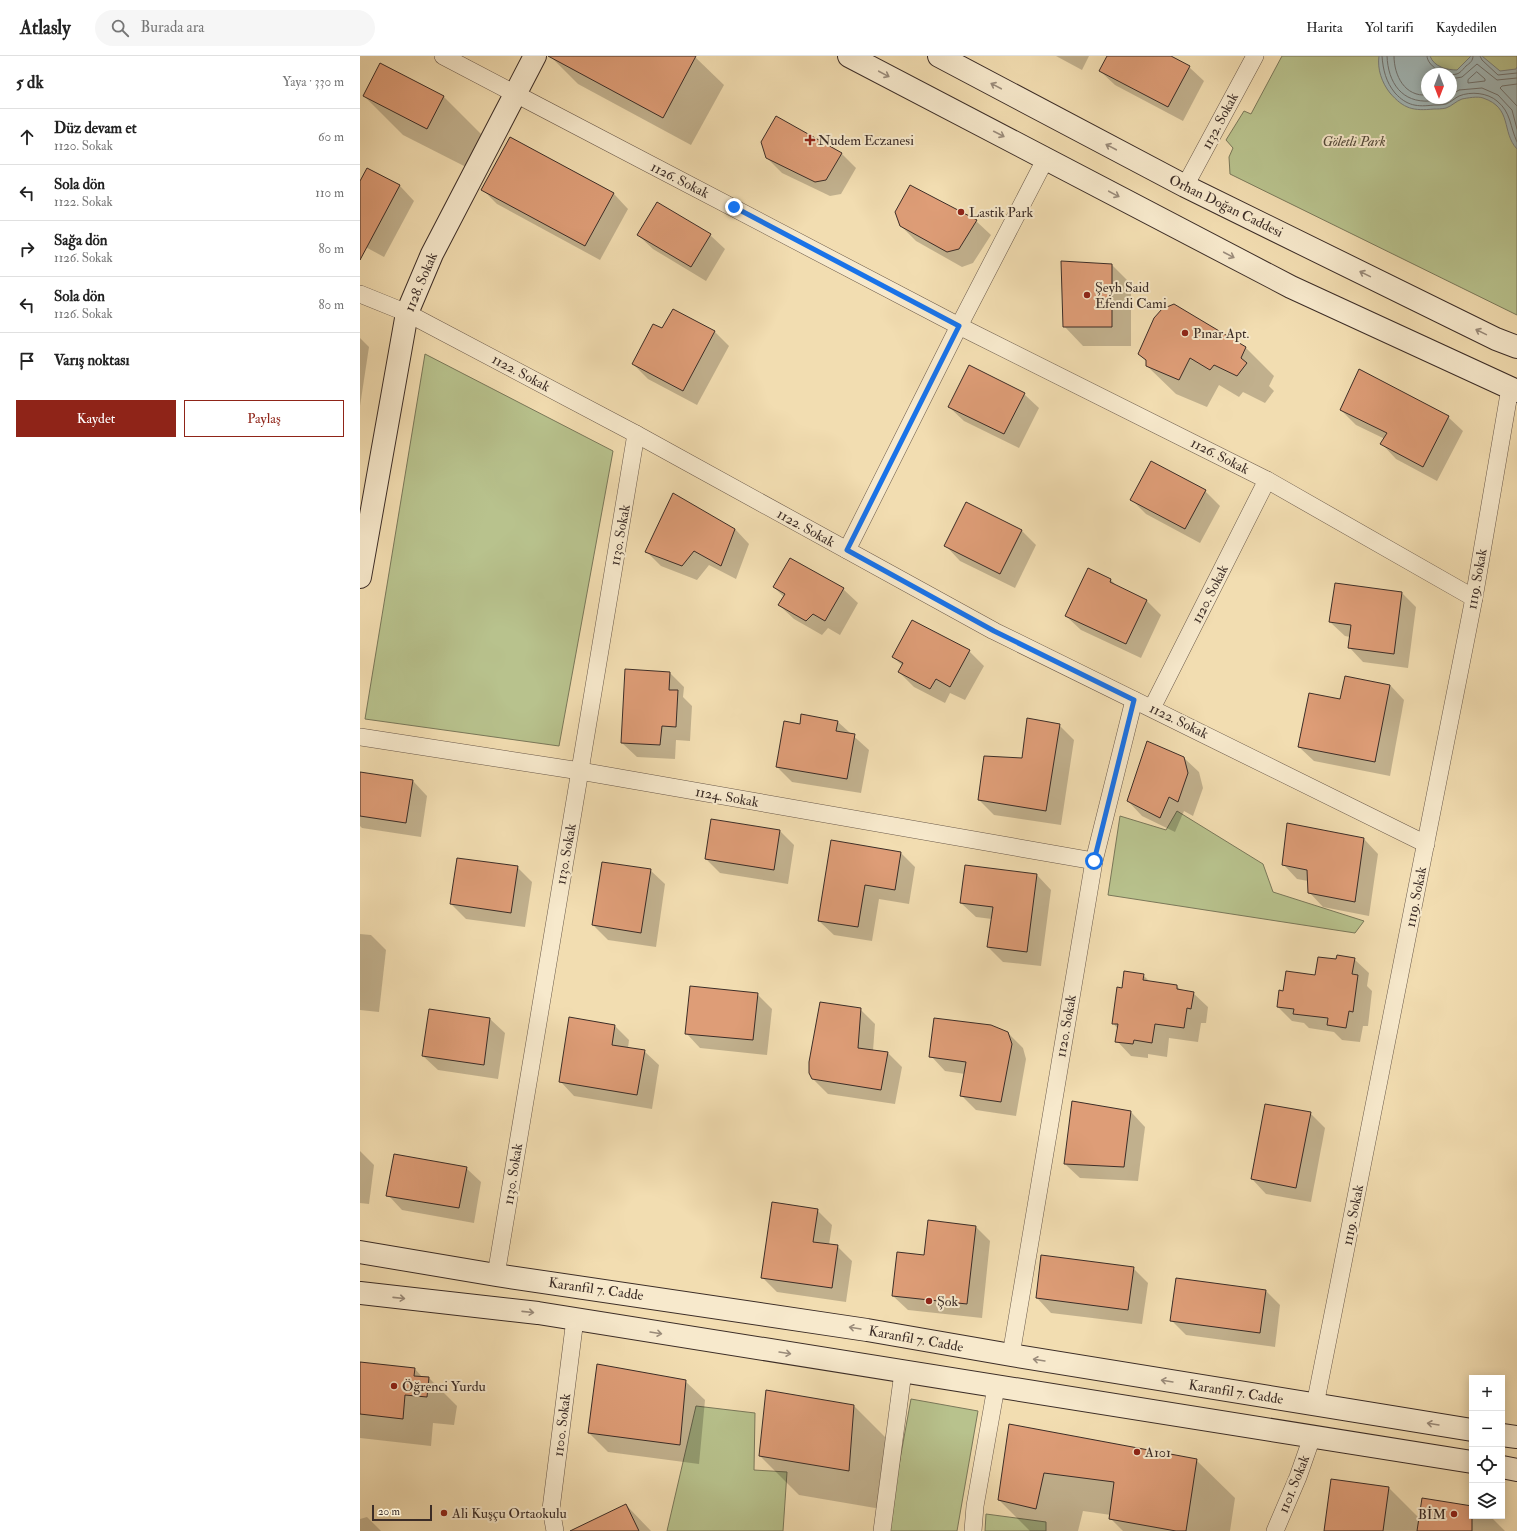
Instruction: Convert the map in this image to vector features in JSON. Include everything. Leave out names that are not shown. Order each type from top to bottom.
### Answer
[{"type":"street","name":"1126. Sokak","points":[[443,56],[959,326],[1267,480],[1474,598]]},
{"type":"street","name":"1128. Sokak","points":[[360,577],[406,312],[432,254],[535,56]]},
{"type":"street","points":[[849,56],[1046,158],[1291,288],[1513,389]]},
{"type":"street","name":"Orhan Doğan Caddesi","points":[[939,56],[1185,186],[1496,339],[1517,347]]},
{"type":"street","name":"1132. Sokak","points":[[1185,186],[1255,56]]},
{"type":"street","points":[[847,550],[959,326],[1046,158]]},
{"type":"street","name":"1122. Sokak","points":[[360,294],[406,312],[636,434],[994,631],[1426,844]]},
{"type":"street","name":"1119. Sokak","points":[[1315,1405],[1474,598],[1513,389]]},
{"type":"street","name":"1130. Sokak","points":[[496,1275],[636,434]]},
{"type":"street","name":"1120. Sokak","points":[[1152,708],[1267,480]]},
{"type":"street","name":"1120. Sokak","points":[[1011,1355],[1094,861],[1134,700]]},
{"type":"street","name":"1124. Sokak","points":[[360,737],[580,771],[1094,861]]},
{"type":"street","name":"Karanfil 7. Cadde","points":[[360,1252],[496,1275],[859,1328],[1011,1355],[1469,1430]]},
{"type":"street","points":[[360,1293],[538,1313],[1469,1462]]},
{"type":"street","name":"1100. Sokak","points":[[556,1531],[551,1509],[575,1319]]},
{"type":"street","points":[[882,1531],[902,1372]]},
{"type":"street","points":[[973,1531],[975,1506],[996,1387]]},
{"type":"street","name":"1101. Sokak","points":[[1275,1531],[1298,1477],[1312,1436]]},
{"type":"street","points":[[1505,1436],[1517,1438]]},
{"type":"street","points":[[1505,1468],[1517,1470]]},
{"type":"green space","name":"Göletli Park","points":[[1282,56],[1517,56],[1517,315],[1230,174],[1229,157],[1233,148],[1226,140],[1244,111],[1251,114]]},
{"type":"green space","points":[[425,354],[613,451],[559,746],[365,719]]},
{"type":"green space","points":[[1177,811],[1263,864],[1273,892],[1364,921],[1355,933],[1108,895],[1120,816],[1166,830]]},
{"type":"green space","points":[[911,1399],[978,1411],[957,1531],[887,1531]]},
{"type":"green space","points":[[696,1406],[755,1413],[754,1470],[787,1472],[783,1531],[667,1531]]},
{"type":"green space","points":[[986,1514],[1046,1522],[1046,1531],[985,1531]]},
{"type":"water","points":[[1379,56],[1430,56],[1434,63],[1445,68],[1421,68],[1421,104],[1453,104],[1444,108],[1420,110],[1405,106],[1400,103],[1387,89],[1382,80],[1379,66]]},
{"type":"water","points":[[1471,56],[1482,56],[1500,71],[1516,69],[1517,67],[1517,149],[1509,135],[1503,114],[1492,102],[1481,97],[1462,99],[1458,101],[1457,70]]},
{"type":"building","points":[[548,56],[696,56],[663,118]]},
{"type":"building","points":[[1107,56],[1171,56],[1190,66],[1168,107],[1099,71]]},
{"type":"building","points":[[380,63],[444,96],[427,129],[363,96]]},
{"type":"building","points":[[776,116],[842,153],[826,180],[815,182],[766,158],[761,142]]},
{"type":"building","points":[[510,137],[614,193],[585,246],[481,190]]},
{"type":"building","points":[[367,168],[400,185],[360,260],[360,181]]},
{"type":"building","points":[[910,185],[977,220],[959,249],[947,252],[900,226],[895,212]]},
{"type":"building","points":[[657,202],[711,234],[691,267],[637,235]]},
{"type":"building","name":"Şeyh Said Efendi Cami","points":[[1061,261],[1112,264],[1112,327],[1063,327]]},
{"type":"building","name":"Pınar Apt.","points":[[1174,304],[1246,347],[1241,358],[1247,363],[1237,376],[1214,365],[1210,370],[1190,358],[1179,380],[1146,366],[1146,360],[1138,354],[1154,318],[1162,309]]},
{"type":"building","points":[[673,309],[715,331],[683,391],[632,364],[653,324],[662,328]]},
{"type":"building","points":[[969,365],[1025,393],[1004,434],[948,407]]},
{"type":"building","points":[[1359,369],[1449,416],[1423,467],[1380,444],[1387,433],[1340,410]]},
{"type":"building","points":[[1151,461],[1206,490],[1185,529],[1130,500]]},
{"type":"building","points":[[673,493],[735,529],[721,566],[694,551],[682,566],[645,552]]},
{"type":"building","points":[[966,502],[1022,530],[1000,574],[944,546]]},
{"type":"building","points":[[790,558],[844,588],[825,621],[813,614],[806,621],[778,605],[785,594],[773,587]]},
{"type":"building","points":[[1088,568],[1111,579],[1110,582],[1147,600],[1126,644],[1065,616]]},
{"type":"building","points":[[1335,583],[1402,592],[1394,654],[1348,648],[1351,625],[1329,622]]},
{"type":"building","points":[[912,620],[970,650],[950,687],[936,679],[930,689],[898,672],[903,663],[892,657]]},
{"type":"building","points":[[625,669],[670,672],[669,690],[678,690],[676,727],[662,726],[660,745],[621,743]]},
{"type":"building","points":[[1345,676],[1390,685],[1375,762],[1298,747],[1309,693],[1340,699]]},
{"type":"building","points":[[801,714],[838,721],[836,731],[855,734],[847,779],[776,767],[784,721],[800,724]]},
{"type":"building","points":[[1027,718],[1060,724],[1046,811],[978,800],[984,756],[1022,758]]},
{"type":"building","points":[[1147,741],[1184,757],[1188,773],[1178,802],[1169,797],[1160,818],[1127,801]]},
{"type":"building","points":[[360,772],[413,780],[406,823],[360,816]]},
{"type":"building","points":[[711,819],[780,830],[774,870],[705,859]]},
{"type":"building","points":[[1287,823],[1364,838],[1355,902],[1308,893],[1307,870],[1282,865]]},
{"type":"building","points":[[831,840],[901,852],[895,890],[865,885],[858,927],[818,921]]},
{"type":"building","points":[[457,858],[518,866],[511,913],[450,904]]},
{"type":"building","points":[[602,862],[651,869],[641,933],[592,925]]},
{"type":"building","points":[[965,865],[1037,874],[1027,952],[987,947],[993,907],[960,903]]},
{"type":"building","points":[[1337,955],[1355,958],[1352,974],[1358,975],[1353,1012],[1349,1011],[1346,1028],[1327,1025],[1328,1018],[1293,1014],[1294,1009],[1277,1007],[1279,990],[1283,991],[1286,971],[1315,975],[1318,957],[1336,959]]},
{"type":"building","points":[[1124,971],[1144,974],[1143,980],[1177,985],[1177,989],[1194,992],[1191,1009],[1187,1008],[1184,1028],[1155,1024],[1152,1043],[1134,1040],[1133,1044],[1115,1042],[1118,1024],[1112,1024],[1117,987],[1122,988]]},
{"type":"building","points":[[690,986],[758,993],[753,1040],[685,1034]]},
{"type":"building","points":[[820,1002],[861,1008],[858,1048],[888,1052],[881,1090],[812,1079],[809,1073],[809,1062]]},
{"type":"building","points":[[429,1009],[490,1018],[484,1065],[422,1056]]},
{"type":"building","points":[[569,1017],[615,1025],[612,1045],[645,1050],[637,1095],[559,1082]]},
{"type":"building","points":[[934,1018],[991,1025],[1008,1032],[1012,1044],[1001,1102],[960,1096],[966,1062],[929,1057]]},
{"type":"building","points":[[1072,1101],[1131,1111],[1124,1167],[1064,1164]]},
{"type":"building","points":[[1265,1104],[1311,1112],[1296,1188],[1251,1179]]},
{"type":"building","points":[[394,1154],[467,1167],[459,1208],[386,1196]]},
{"type":"building","points":[[772,1202],[818,1209],[813,1242],[838,1245],[832,1288],[761,1278]]},
{"type":"building","points":[[928,1220],[976,1226],[967,1304],[892,1296],[897,1252],[924,1255]]},
{"type":"building","points":[[1041,1255],[1134,1267],[1128,1310],[1036,1298]]},
{"type":"building","points":[[1176,1278],[1266,1290],[1260,1333],[1170,1321]]},
{"type":"building","name":"Öğrenci Yurdu","points":[[360,1362],[415,1368],[414,1376],[429,1377],[427,1397],[405,1395],[403,1419],[360,1414]]},
{"type":"building","points":[[597,1364],[686,1380],[680,1445],[588,1433]]},
{"type":"building","points":[[766,1390],[854,1405],[849,1471],[759,1456]]},
{"type":"building","points":[[1009,1424],[1197,1459],[1186,1531],[1176,1531],[1109,1519],[1114,1482],[1044,1473],[1036,1509],[998,1500]]},
{"type":"building","points":[[1331,1479],[1389,1487],[1383,1531],[1324,1531]]},
{"type":"building","points":[[1422,1498],[1469,1506],[1469,1519],[1472,1519],[1472,1531],[1417,1531]]},
{"type":"building","points":[[626,1504],[639,1531],[570,1531]]},
{"type":"place","name":"Nudem Eczanesi","points":[[810,140]]},
{"type":"place","name":"Lastik Park","points":[[961,212]]},
{"type":"place","name":"Şeyh Said Efendi Cami","points":[[1087,295]]},
{"type":"place","name":"Pınar Apt.","points":[[1185,333]]},
{"type":"place","name":"Şok","points":[[929,1301]]},
{"type":"place","name":"Öğrenci Yurdu","points":[[394,1386]]},
{"type":"place","name":"A101","points":[[1137,1452]]},
{"type":"place","name":"Ali Kuşçu Ortaokulu","points":[[444,1513]]},
{"type":"place","name":"BİM","points":[[1454,1514]]},
{"type":"route","points":[[734,207],[959,326],[847,550],[994,631],[1134,700],[1094,861]]}]
